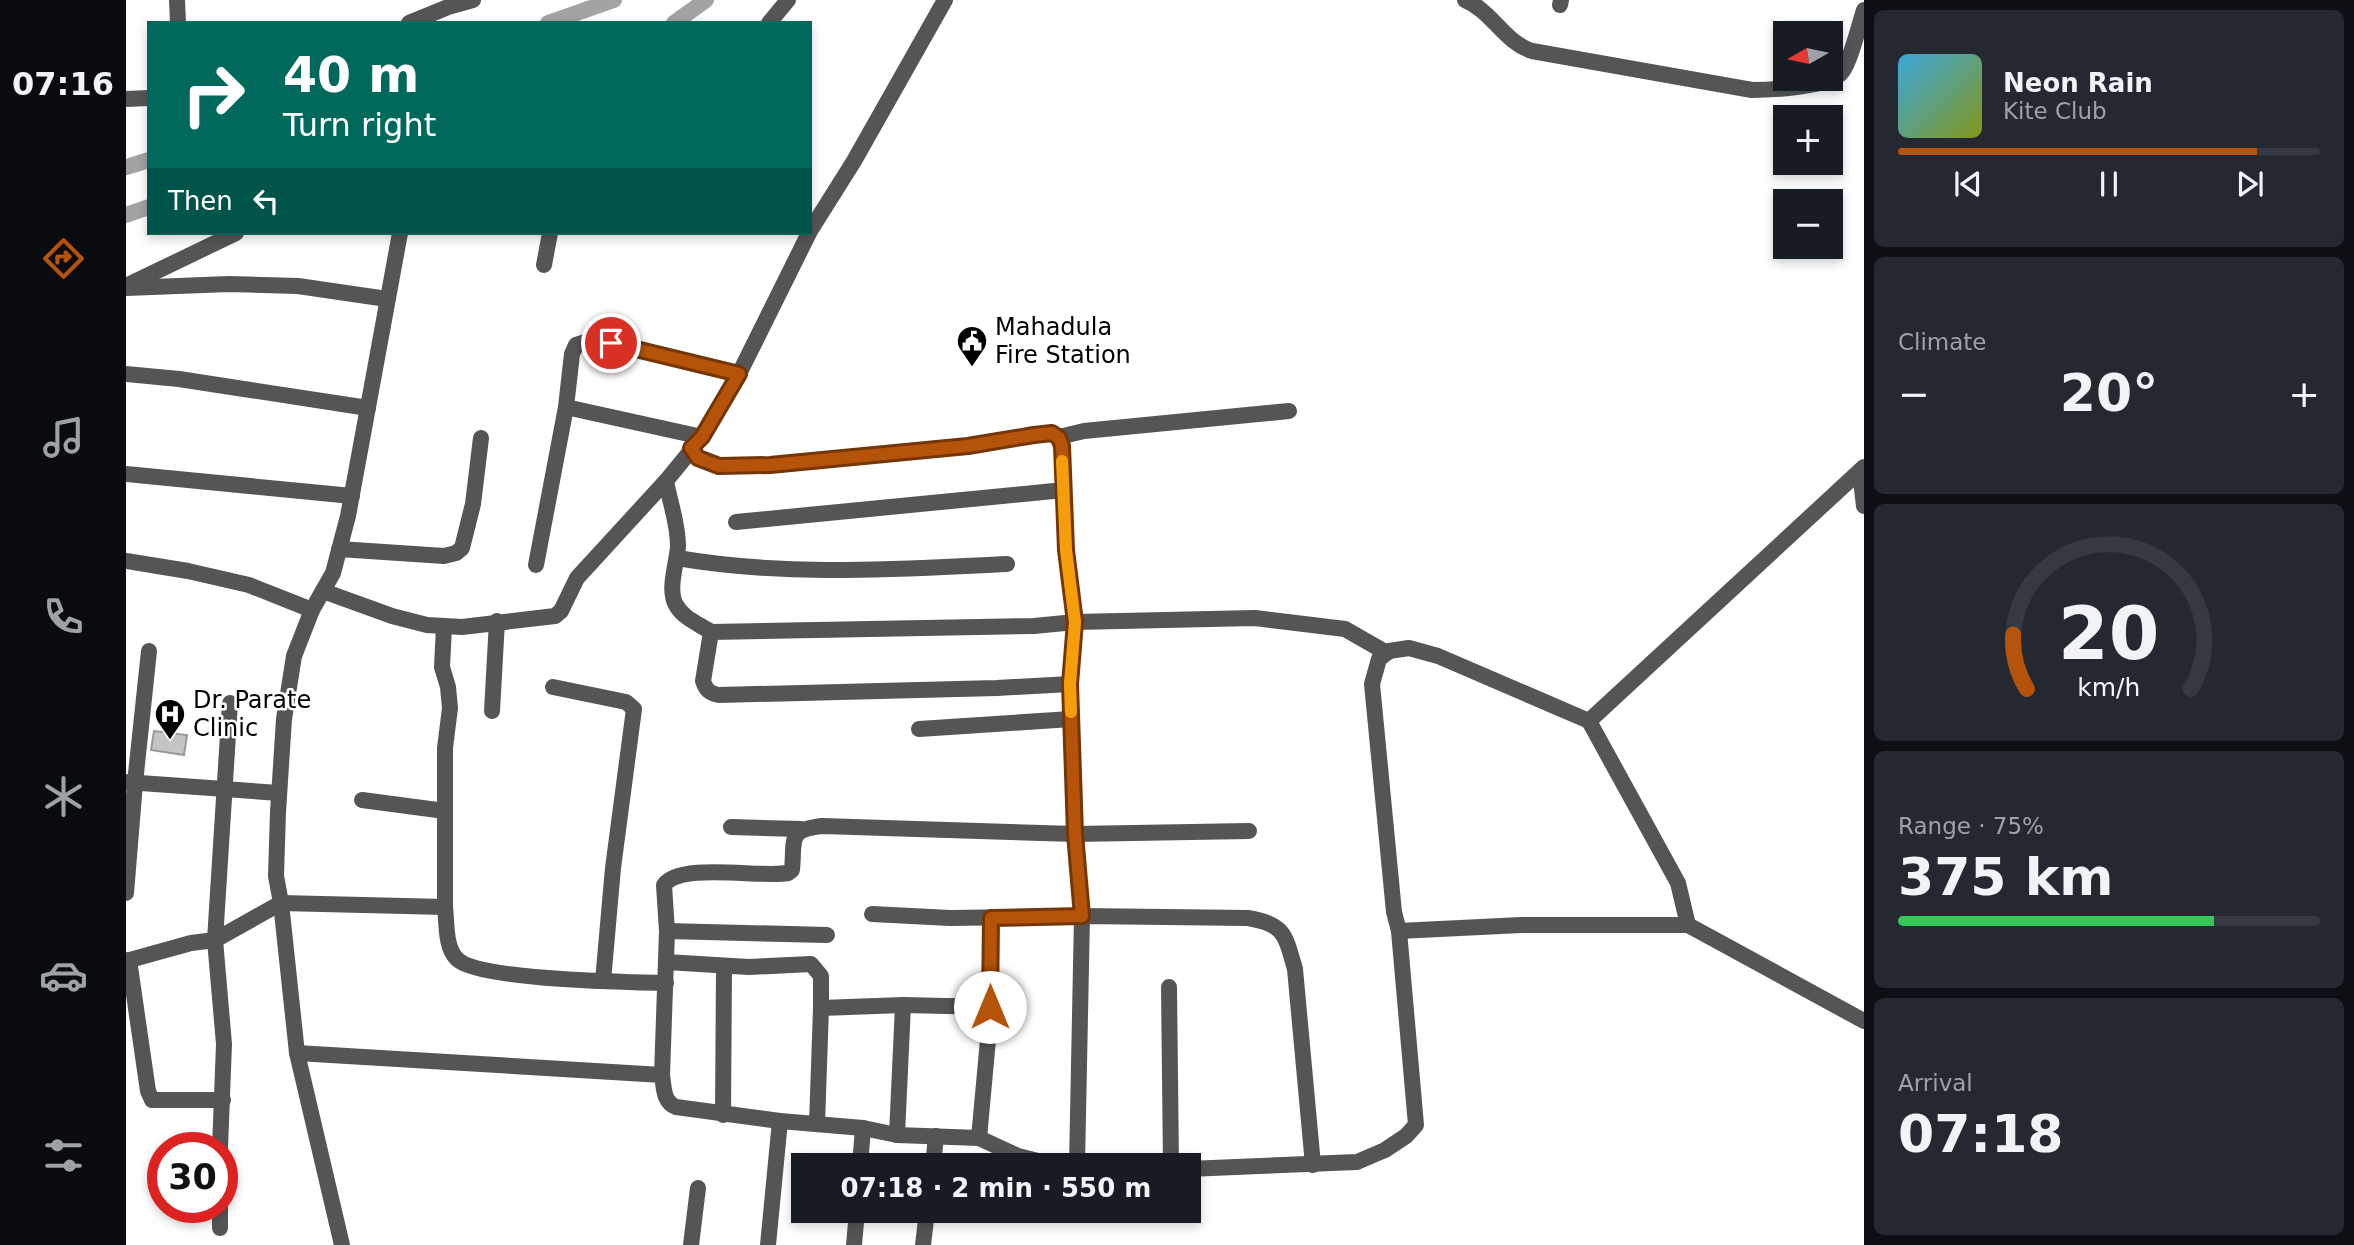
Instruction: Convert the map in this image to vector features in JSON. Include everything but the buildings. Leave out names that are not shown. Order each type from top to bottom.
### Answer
[{"type":"street","points":[[177,0],[178,21]]},
{"type":"street","points":[[415,21],[473,0]]},
{"type":"street","points":[[771,21],[788,0]]},
{"type":"street","points":[[812,229],[854,161],[945,0]]},
{"type":"street","points":[[1465,0],[1479,7],[1515,42],[1531,51],[1763,90],[1827,82],[1840,75],[1864,10]]},
{"type":"street","points":[[126,99],[147,98]]},
{"type":"street","points":[[126,287],[232,235]]},
{"type":"street","points":[[342,1245],[297,1053],[276,876],[279,793],[284,719],[294,656],[313,610],[333,573],[352,496],[400,235]]},
{"type":"street","points":[[544,265],[550,235]]},
{"type":"street","points":[[323,591],[392,616],[427,625],[462,627],[555,616],[561,611],[577,578],[666,481],[697,442],[739,374],[808,235]]},
{"type":"street","points":[[126,287],[229,284],[298,286],[387,299]]},
{"type":"street","points":[[536,565],[566,407],[572,354],[576,345],[592,340],[611,343],[739,374]]},
{"type":"street","points":[[126,374],[179,379],[368,408]]},
{"type":"street","points":[[566,407],[697,442]]},
{"type":"street","points":[[1059,438],[1084,431],[1289,411]]},
{"type":"street","points":[[697,442],[698,458],[719,466],[770,465],[968,446],[1052,433],[1059,438],[1062,446],[1066,550],[1075,622],[1070,684],[1075,834],[1082,916],[1077,1153]]},
{"type":"street","points":[[339,549],[444,556],[456,553],[462,548],[473,504],[481,438]]},
{"type":"street","points":[[1862,469],[1864,506]]},
{"type":"street","points":[[1589,721],[1862,469]]},
{"type":"street","points":[[126,474],[352,496]]},
{"type":"street","points":[[666,481],[676,522],[677,558],[672,590],[675,604],[683,614],[711,632],[1034,626],[1075,622],[1255,618],[1345,629],[1387,653]]},
{"type":"street","points":[[736,522],[1064,490]]},
{"type":"street","points":[[677,558],[738,567],[804,571],[1007,564]]},
{"type":"street","points":[[126,561],[188,570],[248,585],[313,610]]},
{"type":"street","points":[[492,711],[497,621]]},
{"type":"street","points":[[444,626],[442,667],[450,708],[445,748],[445,907],[449,943],[458,960],[475,968],[513,974],[666,983]]},
{"type":"street","points":[[711,632],[703,681],[711,694],[1070,684]]},
{"type":"street","points":[[1201,1169],[1357,1161],[1385,1150],[1406,1136],[1416,1125],[1399,932],[1394,912],[1372,684],[1380,659],[1387,653],[1409,648],[1438,656],[1589,721],[1678,883],[1688,925]]},
{"type":"street","points":[[126,893],[130,782],[149,651]]},
{"type":"street","points":[[553,687],[626,702],[634,709],[603,981]]},
{"type":"street","points":[[221,1132],[224,1044],[215,940],[230,703]]},
{"type":"street","points":[[919,729],[1071,719]]},
{"type":"street","points":[[130,782],[279,793]]},
{"type":"street","points":[[362,800],[445,811]]},
{"type":"street","points":[[731,827],[802,829],[822,826],[1075,834],[1249,831]]},
{"type":"street","points":[[802,829],[795,835],[792,870],[788,873],[678,874],[669,878],[664,885],[667,962],[662,1075],[666,1100],[670,1104],[723,1115],[863,1128],[897,1135],[979,1138],[1012,1153]]},
{"type":"street","points":[[223,1100],[152,1100],[148,1091],[128,960],[191,943],[215,940],[281,903],[445,907]]},
{"type":"street","points":[[872,914],[991,918],[1248,918],[1266,921],[1277,927],[1287,942],[1295,969],[1313,1165]]},
{"type":"street","points":[[979,1138],[990,1007],[991,918]]},
{"type":"street","points":[[1399,932],[1521,925],[1688,925],[1864,1021]]},
{"type":"street","points":[[667,931],[827,934]]},
{"type":"street","points":[[667,962],[749,967],[811,964],[821,976],[817,1124]]},
{"type":"street","points":[[723,1115],[724,966]]},
{"type":"street","points":[[1169,987],[1171,1153]]},
{"type":"street","points":[[821,1008],[903,1005],[990,1007]]},
{"type":"street","points":[[897,1135],[903,1005]]},
{"type":"street","points":[[297,1053],[662,1075]]},
{"type":"street","points":[[768,1245],[780,1121]]},
{"type":"street","points":[[861,1153],[863,1128]]},
{"type":"street","points":[[934,1153],[936,1136]]},
{"type":"street","points":[[691,1245],[698,1188]]},
{"type":"street","points":[[854,1245],[856,1223]]},
{"type":"street","points":[[923,1245],[926,1223]]},
{"type":"waterway","points":[[554,21],[614,0]]},
{"type":"waterway","points":[[677,21],[706,0]]},
{"type":"waterway","points":[[126,167],[147,161]]},
{"type":"waterway","points":[[126,215],[147,208]]},
{"type":"slow traffic","points":[[1062,461],[1066,550],[1075,622],[1070,684],[1071,712]]},
{"type":"place","name":"Mahadula Fire Station","points":[[972,368]]},
{"type":"place","name":"Dr. Parate Clinic","points":[[170,741]]},
{"type":"route","points":[[611,343],[739,374],[702,437],[691,448],[698,458],[719,466],[770,465],[924,451],[1052,433],[1059,438],[1062,446],[1066,550],[1075,622],[1070,684],[1075,834],[1082,916],[991,918],[990,1007]]}]
